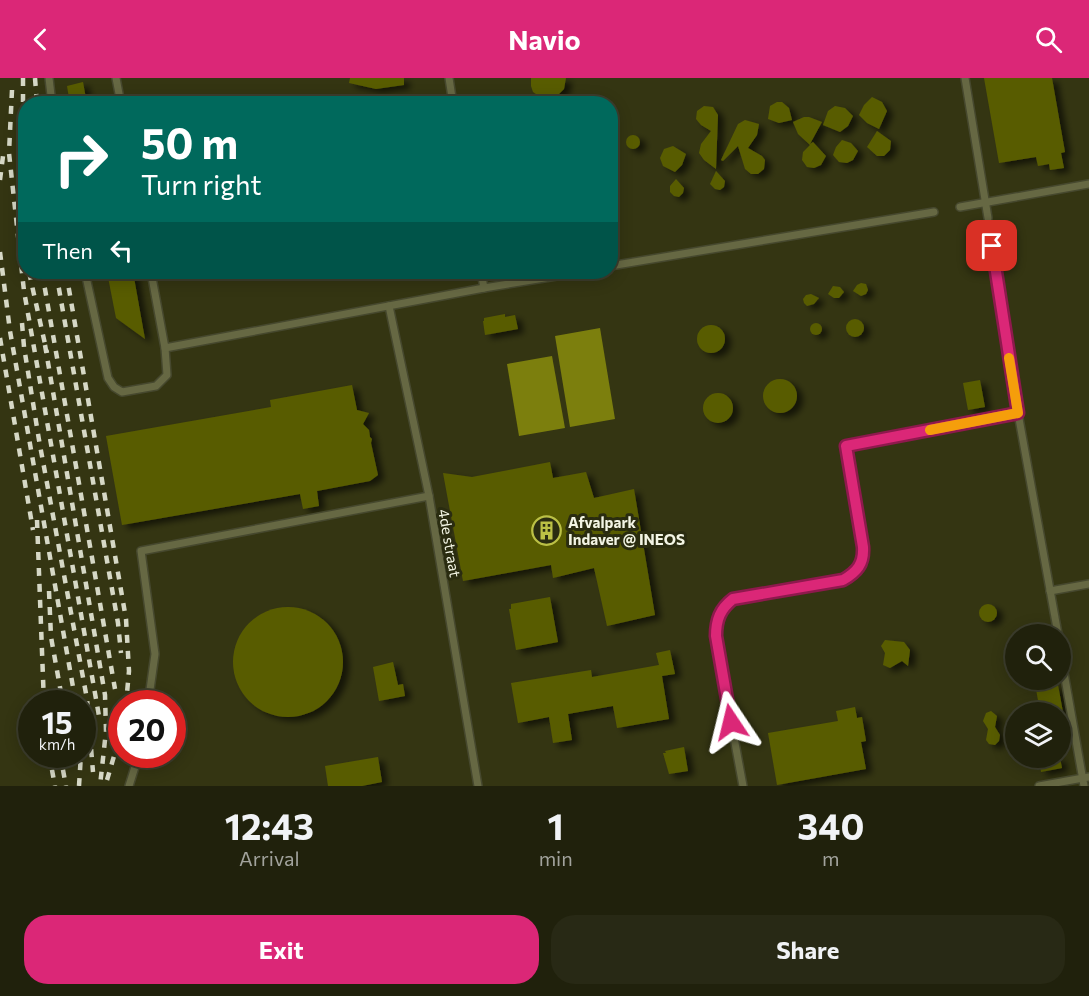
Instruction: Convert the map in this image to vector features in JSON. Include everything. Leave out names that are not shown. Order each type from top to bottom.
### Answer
[{"type":"lane","points":[[49,78],[51,96]]},
{"type":"lane","points":[[116,78],[119,96]]},
{"type":"lane","points":[[449,78],[452,96]]},
{"type":"lane","points":[[965,78],[988,218]]},
{"type":"lane","points":[[960,207],[1089,184]]},
{"type":"lane","points":[[618,266],[934,212]]},
{"type":"lane","points":[[992,246],[1018,413],[1056,624]]},
{"type":"lane","points":[[87,279],[108,378],[114,387],[122,392],[156,386],[167,375],[165,348],[152,279]]},
{"type":"lane","points":[[482,279],[484,288]]},
{"type":"lane","points":[[165,348],[539,279]]},
{"type":"lane","name":"4de straat","points":[[389,306],[429,496],[478,786]]},
{"type":"lane","points":[[743,786],[716,636],[719,614],[725,605],[733,599],[843,580],[861,566],[864,558],[863,547],[846,446],[1018,413]]},
{"type":"lane","points":[[150,690],[155,654],[141,551],[429,496]]},
{"type":"lane","points":[[1050,591],[1089,584]]},
{"type":"lane","points":[[1039,786],[1085,780],[1068,690]]},
{"type":"lane","points":[[129,786],[135,768]]},
{"type":"shaded area","points":[[0,78],[1089,78],[1089,786],[0,786]]},
{"type":"shaded area","points":[[600,328],[615,419],[570,427],[555,336]]},
{"type":"shaded area","points":[[552,356],[565,428],[519,436],[507,364]]},
{"type":"building","points":[[350,78],[404,78],[404,85],[376,89],[349,83]]},
{"type":"building","points":[[531,78],[566,78],[564,89],[557,96],[539,96],[533,92]]},
{"type":"building","points":[[984,78],[1052,78],[1065,152],[1061,153],[1064,168],[1050,170],[1049,164],[1038,166],[1036,157],[999,163]]},
{"type":"building","points":[[83,82],[86,96],[69,96],[67,86]]},
{"type":"building","points":[[872,97],[882,102],[887,111],[879,129],[867,123],[859,115],[864,105]]},
{"type":"building","points":[[782,102],[789,108],[792,120],[779,123],[768,119],[770,106]]},
{"type":"building","points":[[704,106],[713,107],[718,115],[716,169],[699,153],[701,144],[711,131],[696,119],[697,111]]},
{"type":"building","points":[[835,106],[845,108],[853,116],[848,126],[840,132],[823,125],[828,111]]},
{"type":"building","points":[[804,117],[822,122],[810,144],[813,142],[826,156],[821,165],[814,168],[807,167],[802,160],[803,152],[810,145],[798,134],[793,122]]},
{"type":"building","points":[[745,120],[759,124],[757,135],[748,148],[765,160],[764,169],[758,174],[751,174],[745,169],[738,146],[723,161],[721,160],[738,124]]},
{"type":"building","points":[[877,131],[891,141],[890,150],[884,156],[877,156],[867,147]]},
{"type":"building","points":[[633,135],[638,137],[640,142],[638,147],[633,149],[628,147],[626,142],[628,137]]},
{"type":"building","points":[[842,140],[851,143],[858,151],[853,160],[847,163],[839,162],[833,155]]},
{"type":"building","points":[[673,146],[686,154],[682,165],[675,172],[663,166],[660,158],[664,149]]},
{"type":"building","points":[[716,171],[725,181],[724,187],[720,190],[710,184]]},
{"type":"building","points":[[676,179],[684,188],[679,197],[670,192],[670,186]]},
{"type":"building","points":[[108,279],[134,279],[145,339],[116,318]]},
{"type":"building","points":[[861,283],[866,284],[868,290],[861,296],[853,291]]},
{"type":"building","points":[[833,286],[840,287],[844,292],[839,298],[828,294]]},
{"type":"building","points":[[811,294],[819,298],[814,304],[807,306],[803,299],[806,295]]},
{"type":"building","points":[[505,314],[505,317],[515,315],[518,329],[485,335],[484,318]]},
{"type":"building","points":[[855,319],[861,322],[864,328],[861,334],[855,337],[849,334],[846,328],[849,322]]},
{"type":"building","points":[[818,323],[821,324],[821,334],[814,335],[811,334],[810,327],[811,324]]},
{"type":"building","points":[[711,325],[721,329],[725,339],[721,349],[711,353],[701,349],[697,339],[701,329]]},
{"type":"building","points":[[780,379],[792,384],[797,396],[792,408],[780,413],[768,408],[763,396],[768,384]]},
{"type":"building","points":[[980,380],[985,407],[968,410],[963,383]]},
{"type":"building","points":[[352,385],[357,410],[369,413],[363,424],[369,430],[372,439],[378,475],[370,481],[317,491],[319,506],[303,509],[300,494],[122,525],[106,436],[271,407],[270,400]]},
{"type":"building","points":[[718,393],[728,398],[733,408],[728,418],[718,423],[708,418],[703,408],[708,398]]},
{"type":"building","name":"Afvalpark Indaver @ INEOS","points":[[550,462],[553,478],[586,472],[594,498],[634,489],[655,615],[607,626],[594,568],[553,578],[551,565],[463,581],[443,473],[472,477]]},
{"type":"building","points":[[550,597],[558,642],[516,650],[509,609],[511,609],[511,604]]},
{"type":"building","points":[[988,604],[994,607],[997,613],[994,619],[988,622],[982,619],[979,613],[982,607]]},
{"type":"building","points":[[288,607],[309,611],[327,623],[339,641],[343,662],[339,683],[327,701],[309,713],[288,717],[267,713],[249,701],[237,683],[233,662],[237,641],[249,623],[267,611]]},
{"type":"building","points":[[885,640],[904,642],[910,650],[908,666],[902,661],[890,668],[883,665],[885,653],[881,646]]},
{"type":"building","points":[[670,650],[675,674],[662,676],[669,719],[617,728],[613,706],[568,714],[572,740],[553,743],[549,717],[518,723],[511,683],[591,670],[592,677],[659,665],[656,653]]},
{"type":"building","points":[[393,662],[398,685],[403,684],[405,696],[379,701],[373,667]]},
{"type":"building","points":[[1036,690],[1059,690],[1061,702],[1038,702]]},
{"type":"building","points":[[855,707],[857,718],[862,717],[866,741],[861,742],[866,769],[777,785],[768,733],[838,721],[836,711]]},
{"type":"building","points":[[991,711],[997,716],[995,727],[1000,735],[995,745],[989,744],[986,740],[988,729],[983,721],[986,713]]},
{"type":"building","points":[[684,747],[688,771],[669,774],[663,753]]},
{"type":"building","points":[[378,757],[382,782],[362,786],[328,786],[325,766]]},
{"type":"building","points":[[1040,768],[1062,768],[1041,772]]},
{"type":"railway","points":[[23,78],[23,96]]},
{"type":"railway","points":[[35,78],[36,96]]},
{"type":"railway","points":[[12,90],[9,153],[18,236]]},
{"type":"railway","points":[[0,180],[3,156]]},
{"type":"railway","points":[[0,252],[10,331],[74,690]]},
{"type":"railway","points":[[23,279],[99,716]]},
{"type":"railway","points":[[31,279],[47,353]]},
{"type":"railway","points":[[43,279],[115,689]]},
{"type":"railway","points":[[57,279],[118,623],[121,653]]},
{"type":"railway","points":[[67,279],[126,619],[129,671],[127,690]]},
{"type":"railway","points":[[22,323],[39,440],[87,699],[93,772]]},
{"type":"railway","points":[[0,338],[33,530]]},
{"type":"railway","points":[[45,345],[105,695],[106,731],[100,786]]},
{"type":"railway","points":[[37,520],[43,690]]},
{"type":"railway","points":[[49,591],[51,637],[60,690]]},
{"type":"railway","points":[[52,768],[55,786]]},
{"type":"railway","points":[[63,768],[66,786]]},
{"type":"railway","points":[[79,786],[80,768]]},
{"type":"railway","points":[[107,780],[111,768]]},
{"type":"slow traffic","points":[[930,430],[1018,413],[1009,358]]},
{"type":"place","name":"Afvalpark Indaver @ INEOS","points":[[547,531]]},
{"type":"route","points":[[731,722],[716,636],[719,614],[725,605],[733,599],[843,580],[861,566],[864,558],[863,547],[846,446],[1018,413],[992,246]]}]
